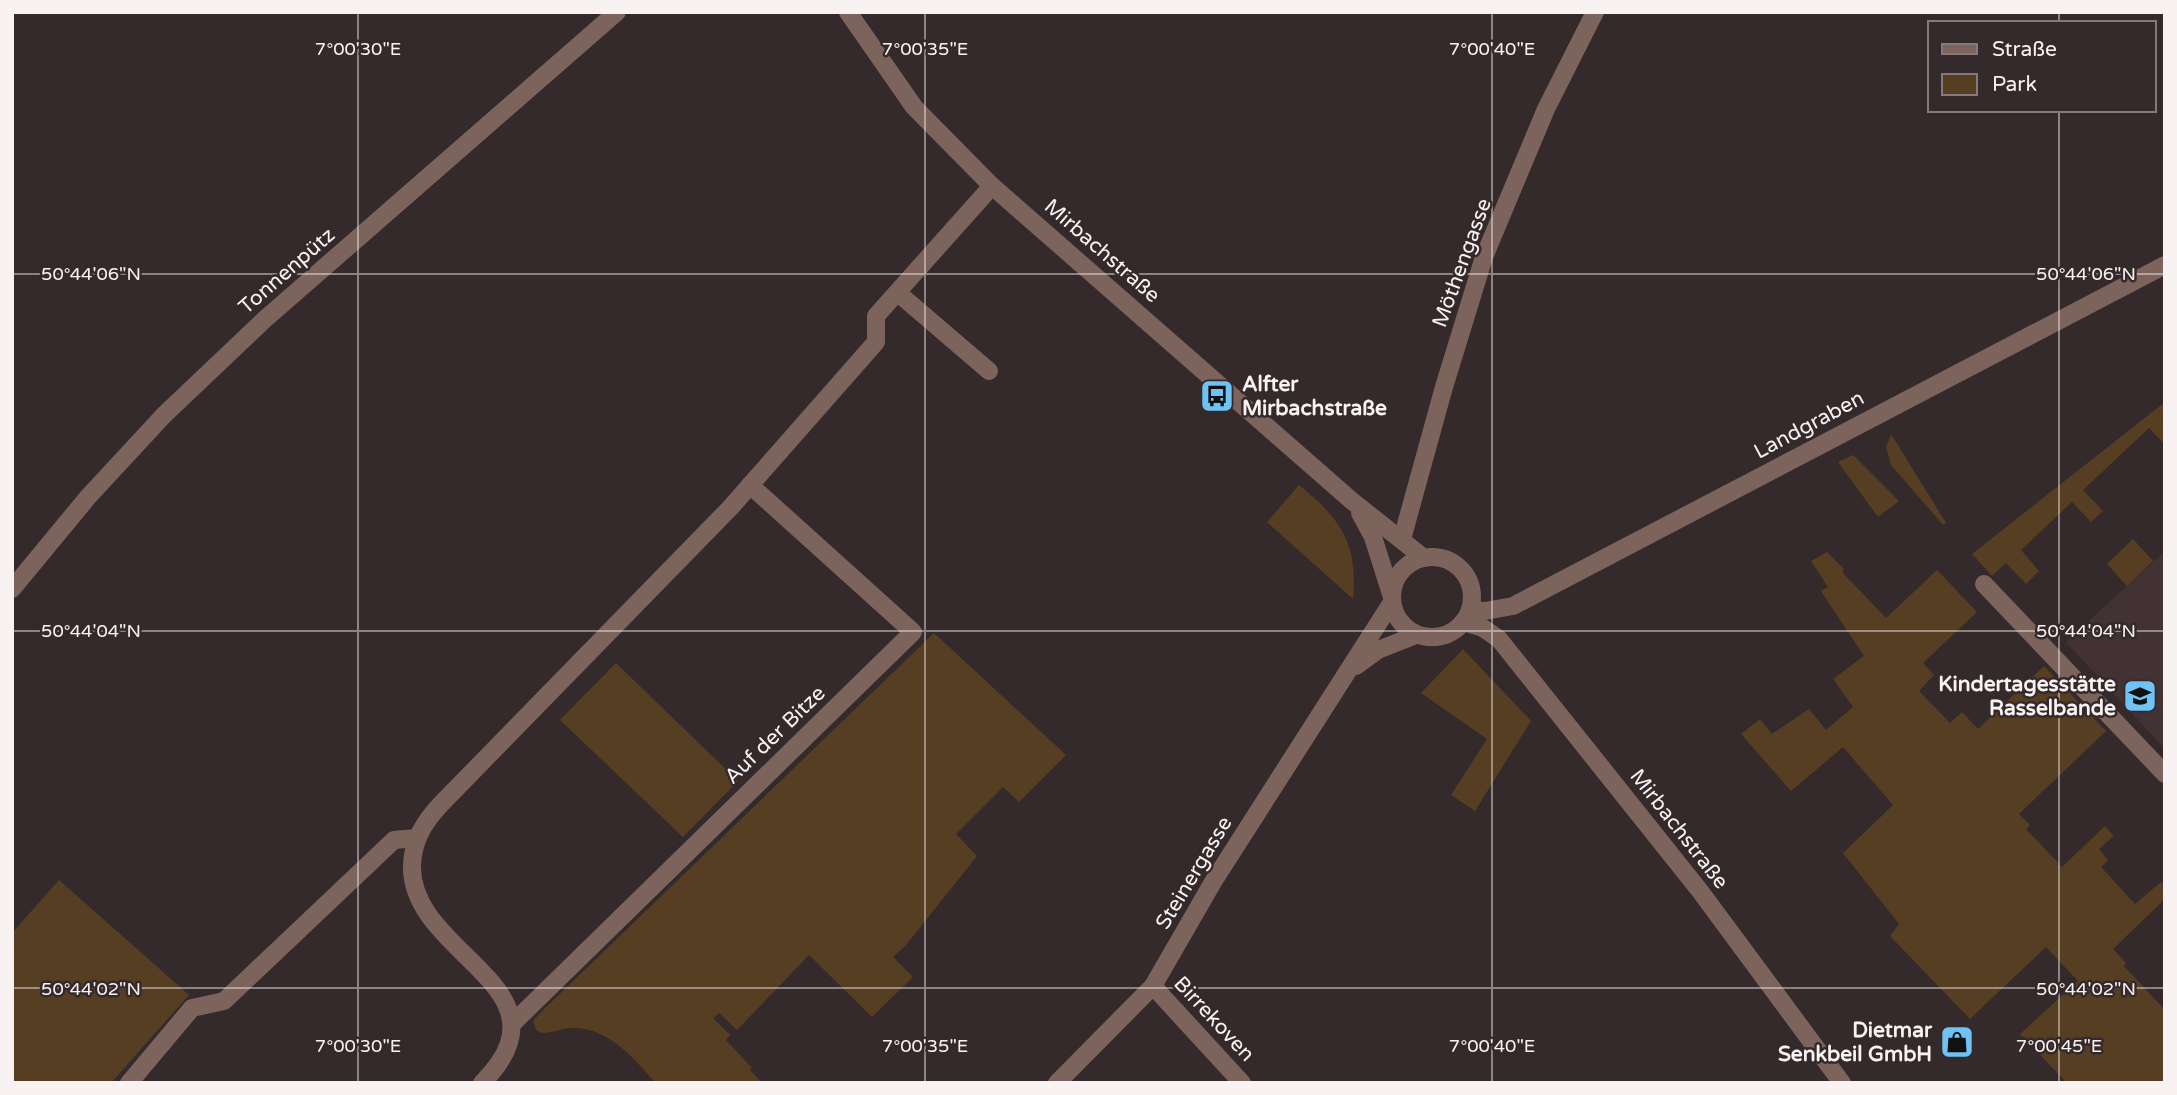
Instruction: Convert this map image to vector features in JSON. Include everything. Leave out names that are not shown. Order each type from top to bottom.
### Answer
[{"type":"street","name":"Tonnenpütz","points":[[12,589],[88,498],[164,415],[264,320],[617,12]]},
{"type":"street","name":"Mirbachstraße","points":[[848,12],[914,107],[992,186],[1352,501],[1424,558],[1438,557],[1451,562],[1462,571],[1469,582],[1472,596],[1467,616],[1499,639],[1700,891],[1842,1083]]},
{"type":"street","name":"Möthengasse","points":[[1402,539],[1444,387],[1484,257],[1546,109],[1595,12]]},
{"type":"street","points":[[482,1083],[504,1057],[509,1045],[512,1024],[509,1007],[502,993],[436,925],[422,906],[414,880],[413,859],[417,838],[434,812],[750,485],[876,342],[876,316],[992,186]]},
{"type":"street","name":"Landgraben","points":[[1467,616],[1513,606],[2165,265]]},
{"type":"street","points":[[898,293],[989,371]]},
{"type":"street","name":"Auf der Bitze","points":[[512,1024],[913,632],[750,485]]},
{"type":"street","name":"Mirbachstraße","points":[[1352,501],[1367,522],[1399,622],[1416,635]]},
{"type":"street","points":[[1392,600],[1397,576],[1414,561],[1424,558]]},
{"type":"street","points":[[1984,584],[2165,774]]},
{"type":"street","name":"Steinergasse","points":[[1057,1083],[1153,986],[1213,882],[1392,600]]},
{"type":"street","points":[[1416,635],[1429,638],[1441,636],[1453,631],[1467,616]]},
{"type":"street","name":"Steinergasse","points":[[1350,670],[1378,650],[1416,635]]},
{"type":"street","points":[[129,1083],[192,1008],[224,1001],[394,840],[417,838]]},
{"type":"street","name":"Birrekoven","points":[[1153,986],[1242,1083]]},
{"type":"shaded area","name":"Kindertagesstätte Rasselbande","points":[[2165,551],[2165,749],[2066,642]]},
{"type":"green space","points":[[2165,402],[2165,416],[2162,418],[2165,421],[2165,445],[2149,428],[2083,490],[2103,511],[2091,522],[2072,502],[2021,550],[2039,571],[2026,584],[2006,563],[1992,576],[1972,554]]},
{"type":"green space","points":[[1891,434],[1946,523],[1943,525],[1891,465],[1886,447]]},
{"type":"green space","points":[[1853,455],[1899,501],[1878,517],[1838,462]]},
{"type":"green space","points":[[1299,485],[1326,509],[1344,534],[1353,563],[1353,599],[1267,522]]},
{"type":"green space","points":[[2133,539],[2153,561],[2127,586],[2107,564]]},
{"type":"green space","points":[[1827,552],[1844,569],[1842,572],[1886,618],[1937,570],[1977,612],[1923,663],[1934,675],[1919,691],[1950,723],[1962,712],[1978,729],[2044,666],[2106,731],[2019,814],[2030,825],[2026,829],[2062,867],[2105,826],[2114,836],[2099,849],[2108,860],[2101,867],[2135,904],[2161,882],[2165,885],[2165,899],[2113,949],[2126,963],[2124,966],[2165,1010],[2165,1083],[2067,1083],[2020,1034],[2078,981],[2046,947],[1970,1019],[1890,936],[1899,924],[1843,853],[1893,805],[1843,747],[1791,791],[1741,734],[1760,719],[1772,734],[1809,709],[1826,730],[1853,707],[1833,679],[1864,656],[1821,591],[1828,587],[1811,561]]},
{"type":"green space","points":[[934,633],[1066,755],[1019,802],[1003,787],[956,834],[977,856],[906,945],[893,957],[913,977],[872,1017],[809,955],[737,1030],[719,1013],[713,1018],[730,1035],[726,1040],[762,1083],[656,1083],[619,1045],[596,1032],[570,1028],[546,1033],[536,1030],[533,1021],[541,1012]]},
{"type":"green space","points":[[1463,649],[1531,721],[1475,811],[1451,795],[1487,739],[1421,693]]},
{"type":"green space","points":[[616,663],[738,781],[683,837],[560,720]]},
{"type":"green space","points":[[59,880],[189,995],[111,1083],[12,1083],[12,933]]},
{"type":"place","name":"Alfter Mirbachstraße","points":[[1217,396]]},
{"type":"place","name":"Kindertagesstätte Rasselbande","points":[[2140,696]]},
{"type":"place","name":"Dietmar Senkbeil GmbH","points":[[1957,1042]]}]
